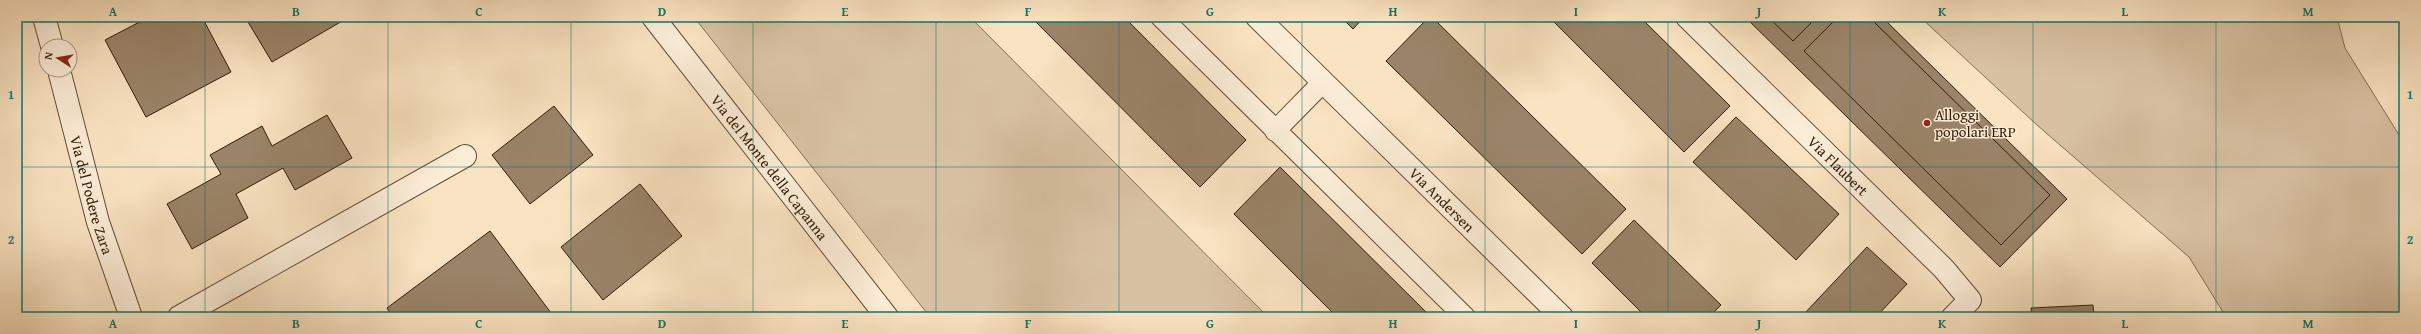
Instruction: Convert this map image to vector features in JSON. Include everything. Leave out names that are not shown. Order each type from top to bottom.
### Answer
[{"type":"street","points":[[44,17],[50,38]]},
{"type":"street","name":"Via del Monte della Capanna","points":[[653,17],[887,317]]},
{"type":"street","name":"Via Andersen","points":[[1257,17],[1562,317]]},
{"type":"street","name":"Via Flaubert","points":[[1687,17],[1944,269],[1970,300],[1953,317]]},
{"type":"street","name":"Via del Podere Zara","points":[[60,78],[98,222],[131,317]]},
{"type":"street","points":[[179,317],[466,156]]},
{"type":"lane","points":[[1161,17],[1465,317]]},
{"type":"lane","points":[[1275,131],[1323,82]]},
{"type":"shaded area","points":[[694,17],[970,17],[1268,317],[930,317]]},
{"type":"shaded area","points":[[1920,17],[2337,17],[2345,48],[2404,143],[2404,317],[2226,317],[2189,257],[2037,125]]},
{"type":"building","points":[[149,17],[202,17],[231,72],[146,117],[105,40]]},
{"type":"building","points":[[245,17],[349,17],[272,62]]},
{"type":"building","points":[[1031,17],[1124,17],[1246,140],[1200,187]]},
{"type":"building","points":[[1341,17],[1364,17],[1353,29]]},
{"type":"building","points":[[1429,17],[1432,17],[1626,209],[1582,254],[1386,61]]},
{"type":"building","points":[[1549,17],[1640,17],[1730,106],[1684,152]]},
{"type":"building","name":"Alloggi popolari ERP","points":[[1745,17],[1882,17],[2067,199],[2000,267]]},
{"type":"building","points":[[1768,17],[1817,17],[1793,41]]},
{"type":"building","name":"Alloggi popolari ERP","points":[[1838,17],[1869,17],[2050,195],[2001,245],[1804,51]]},
{"type":"building","points":[[554,106],[593,155],[530,204],[492,155]]},
{"type":"building","points":[[327,115],[352,158],[295,190],[283,168],[236,194],[248,218],[192,249],[167,204],[221,174],[210,155],[262,126],[272,146]]},
{"type":"building","points":[[1736,117],[1839,214],[1796,260],[1693,162]]},
{"type":"building","points":[[1280,167],[1431,317],[1337,317],[1234,214]]},
{"type":"building","points":[[640,184],[682,236],[603,300],[561,247]]},
{"type":"building","points":[[1634,220],[1721,305],[1709,317],[1646,317],[1592,263]]},
{"type":"building","points":[[490,231],[554,317],[393,317],[387,308]]},
{"type":"building","points":[[1867,247],[1907,284],[1876,317],[1807,317],[1804,314]]},
{"type":"building","points":[[2093,305],[2094,317],[2032,317],[2031,308]]},
{"type":"place","name":"Alloggi popolari ERP","points":[[1927,123]]}]
